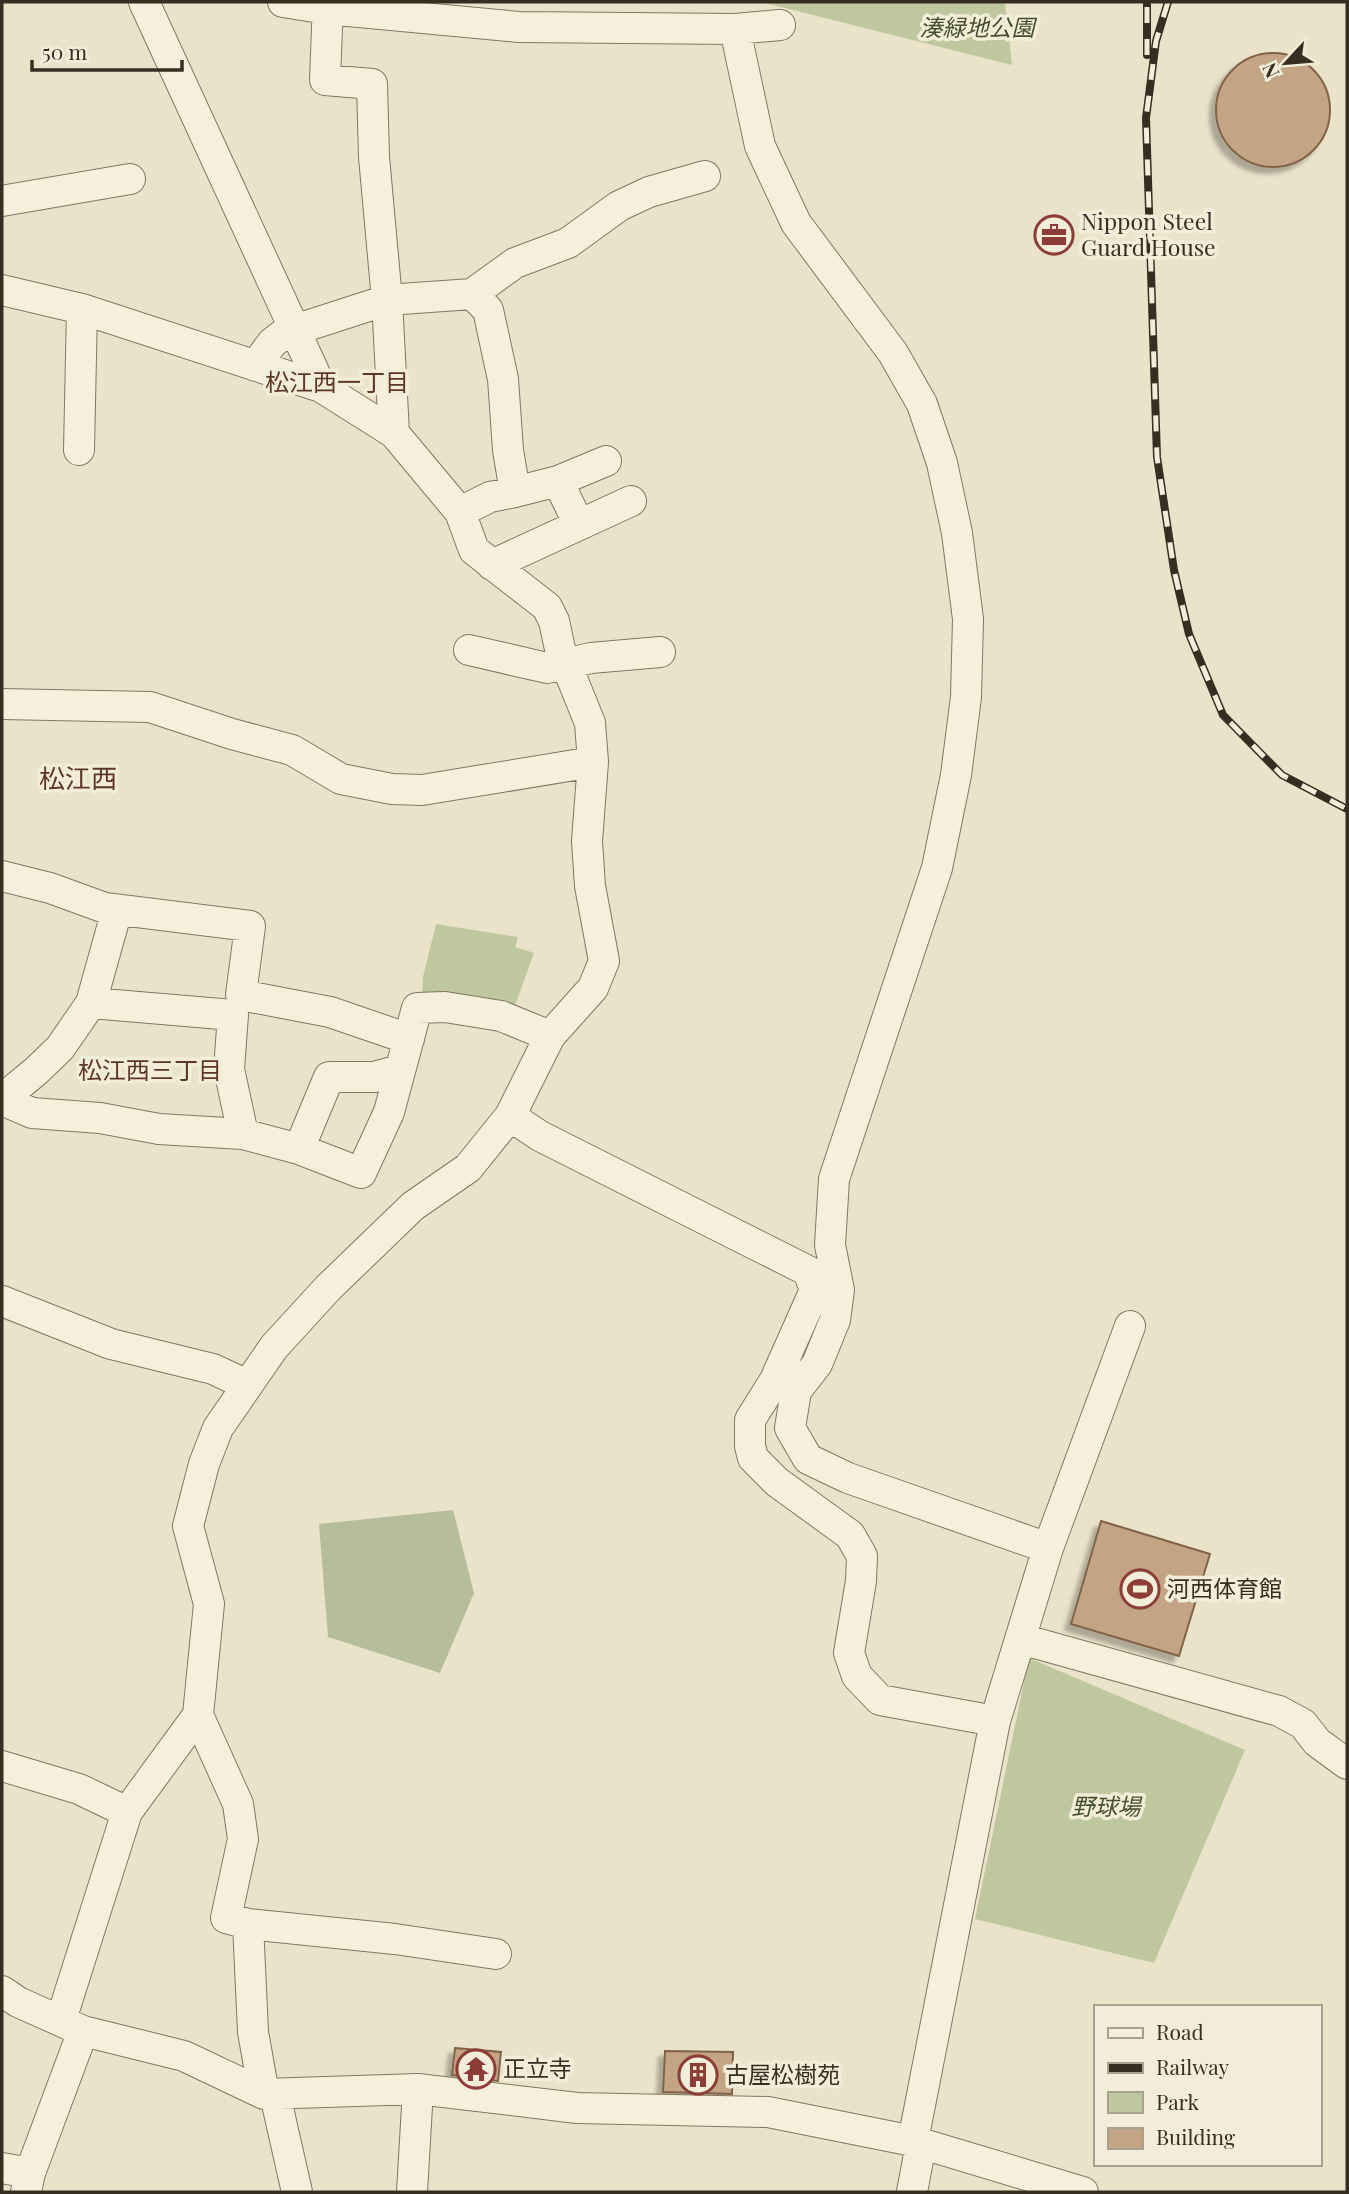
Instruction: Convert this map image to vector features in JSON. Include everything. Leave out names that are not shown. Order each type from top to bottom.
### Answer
[{"type":"street","points":[[144,2],[321,387]]},
{"type":"street","points":[[283,2],[734,29],[780,25]]},
{"type":"street","points":[[328,5],[324,80],[372,84],[374,157],[387,300],[394,433]]},
{"type":"street","points":[[734,29],[760,146],[796,223],[893,353],[922,404],[942,463],[957,533],[968,619],[966,697],[960,749],[937,868],[834,1179],[830,1245],[839,1290],[835,1320],[817,1364],[786,1385],[750,1420],[750,1446],[753,1458],[777,1482],[850,1535],[862,1556],[861,1581],[849,1653],[857,1676],[880,1700],[995,1721]]},
{"type":"street","points":[[256,366],[272,343],[285,333],[387,300],[472,294],[515,263],[568,243],[619,206],[649,192],[705,176]]},
{"type":"street","points":[[2,201],[130,179]]},
{"type":"street","points":[[2,290],[82,309],[321,387],[394,433],[460,512],[474,550],[548,607],[560,649],[590,723],[593,762],[587,841],[590,886],[604,961],[593,988],[550,1036],[510,1116],[468,1168],[413,1206],[328,1288],[274,1348],[218,1428],[204,1464],[188,1526],[209,1604],[198,1715],[238,1804],[243,1839],[226,1918],[248,1924],[395,1939],[496,1954]]},
{"type":"street","points":[[472,294],[488,310],[503,379],[508,450],[515,492]]},
{"type":"street","points":[[79,450],[82,309]]},
{"type":"street","points":[[460,512],[490,497],[558,481],[606,461]]},
{"type":"street","points":[[558,481],[579,525]]},
{"type":"street","points":[[492,565],[631,501]]},
{"type":"street","points":[[468,650],[547,668],[591,658],[660,652]]},
{"type":"street","points":[[2,704],[150,707],[292,750],[341,779],[392,789],[422,790],[593,762]]},
{"type":"street","points":[[2,876],[117,909],[250,926],[241,995],[330,1012],[409,1039]]},
{"type":"street","points":[[117,909],[91,1003],[60,1048],[2,1099],[32,1113],[100,1118],[159,1129],[243,1135],[299,1149],[361,1172],[388,1112],[416,1008],[445,1007],[501,1016],[550,1036]]},
{"type":"street","points":[[91,1003],[233,1015],[229,1069],[243,1135]]},
{"type":"street","points":[[299,1149],[329,1077],[374,1077],[400,1070]]},
{"type":"street","points":[[510,1116],[540,1136],[808,1270],[816,1290],[786,1385],[790,1428],[808,1459],[848,1478],[1048,1548]]},
{"type":"street","points":[[2,1301],[111,1344],[213,1369],[247,1385]]},
{"type":"street","points":[[912,2192],[917,2142],[995,1721],[1048,1548],[1130,1326]]},
{"type":"street","points":[[1021,1639],[1279,1711],[1303,1724],[1317,1742],[1347,1764]]},
{"type":"street","points":[[19,2178],[72,2026],[127,1812],[198,1715]]},
{"type":"street","points":[[2,1766],[79,1789],[127,1812]]},
{"type":"street","points":[[248,1924],[253,2032],[297,2192]]},
{"type":"street","points":[[2,1991],[18,2002],[72,2026],[184,2056],[269,2094],[418,2089],[576,2108],[768,2112],[917,2142],[1083,2192]]},
{"type":"street","points":[[412,2192],[418,2089]]},
{"type":"green space","name":"湊緑地公園","points":[[761,2],[1005,2],[1012,65]]},
{"type":"green space","points":[[436,924],[518,937],[515,947],[534,953],[512,1014],[422,997],[423,977]]},
{"type":"green space","points":[[453,1510],[474,1593],[440,1673],[328,1637],[319,1524]]},
{"type":"green space","name":"野球場","points":[[1029,1658],[1245,1750],[1154,1963],[975,1919]]},
{"type":"building","points":[[1273,53],[1295,57],[1314,69],[1326,88],[1330,110],[1326,132],[1314,151],[1295,163],[1273,167],[1251,163],[1232,151],[1220,132],[1216,110],[1220,88],[1232,69],[1251,57]]},
{"type":"building","name":"河西体育館","points":[[1101,1521],[1210,1554],[1179,1656],[1071,1624]]},
{"type":"building","name":"正立寺","points":[[455,2048],[501,2052],[498,2081],[452,2075]]},
{"type":"building","name":"古屋松樹苑","points":[[665,2051],[733,2052],[732,2094],[663,2092]]},
{"type":"railway","points":[[1147,2],[1147,55]]},
{"type":"railway","points":[[1168,2],[1156,41],[1146,118],[1157,457],[1174,570],[1189,634],[1223,715],[1282,775],[1347,809]]},
{"type":"place","name":"Nippon Steel Guard House","points":[[1054,235]]},
{"type":"place","name":"河西体育館","points":[[1140,1589]]},
{"type":"place","name":"正立寺","points":[[476,2069]]},
{"type":"place","name":"古屋松樹苑","points":[[698,2075]]},
{"type":"district","name":"松江西一丁目","points":[[337,383]]},
{"type":"district","name":"松江西","points":[[78,779]]},
{"type":"district","name":"松江西三丁目","points":[[150,1071]]}]
